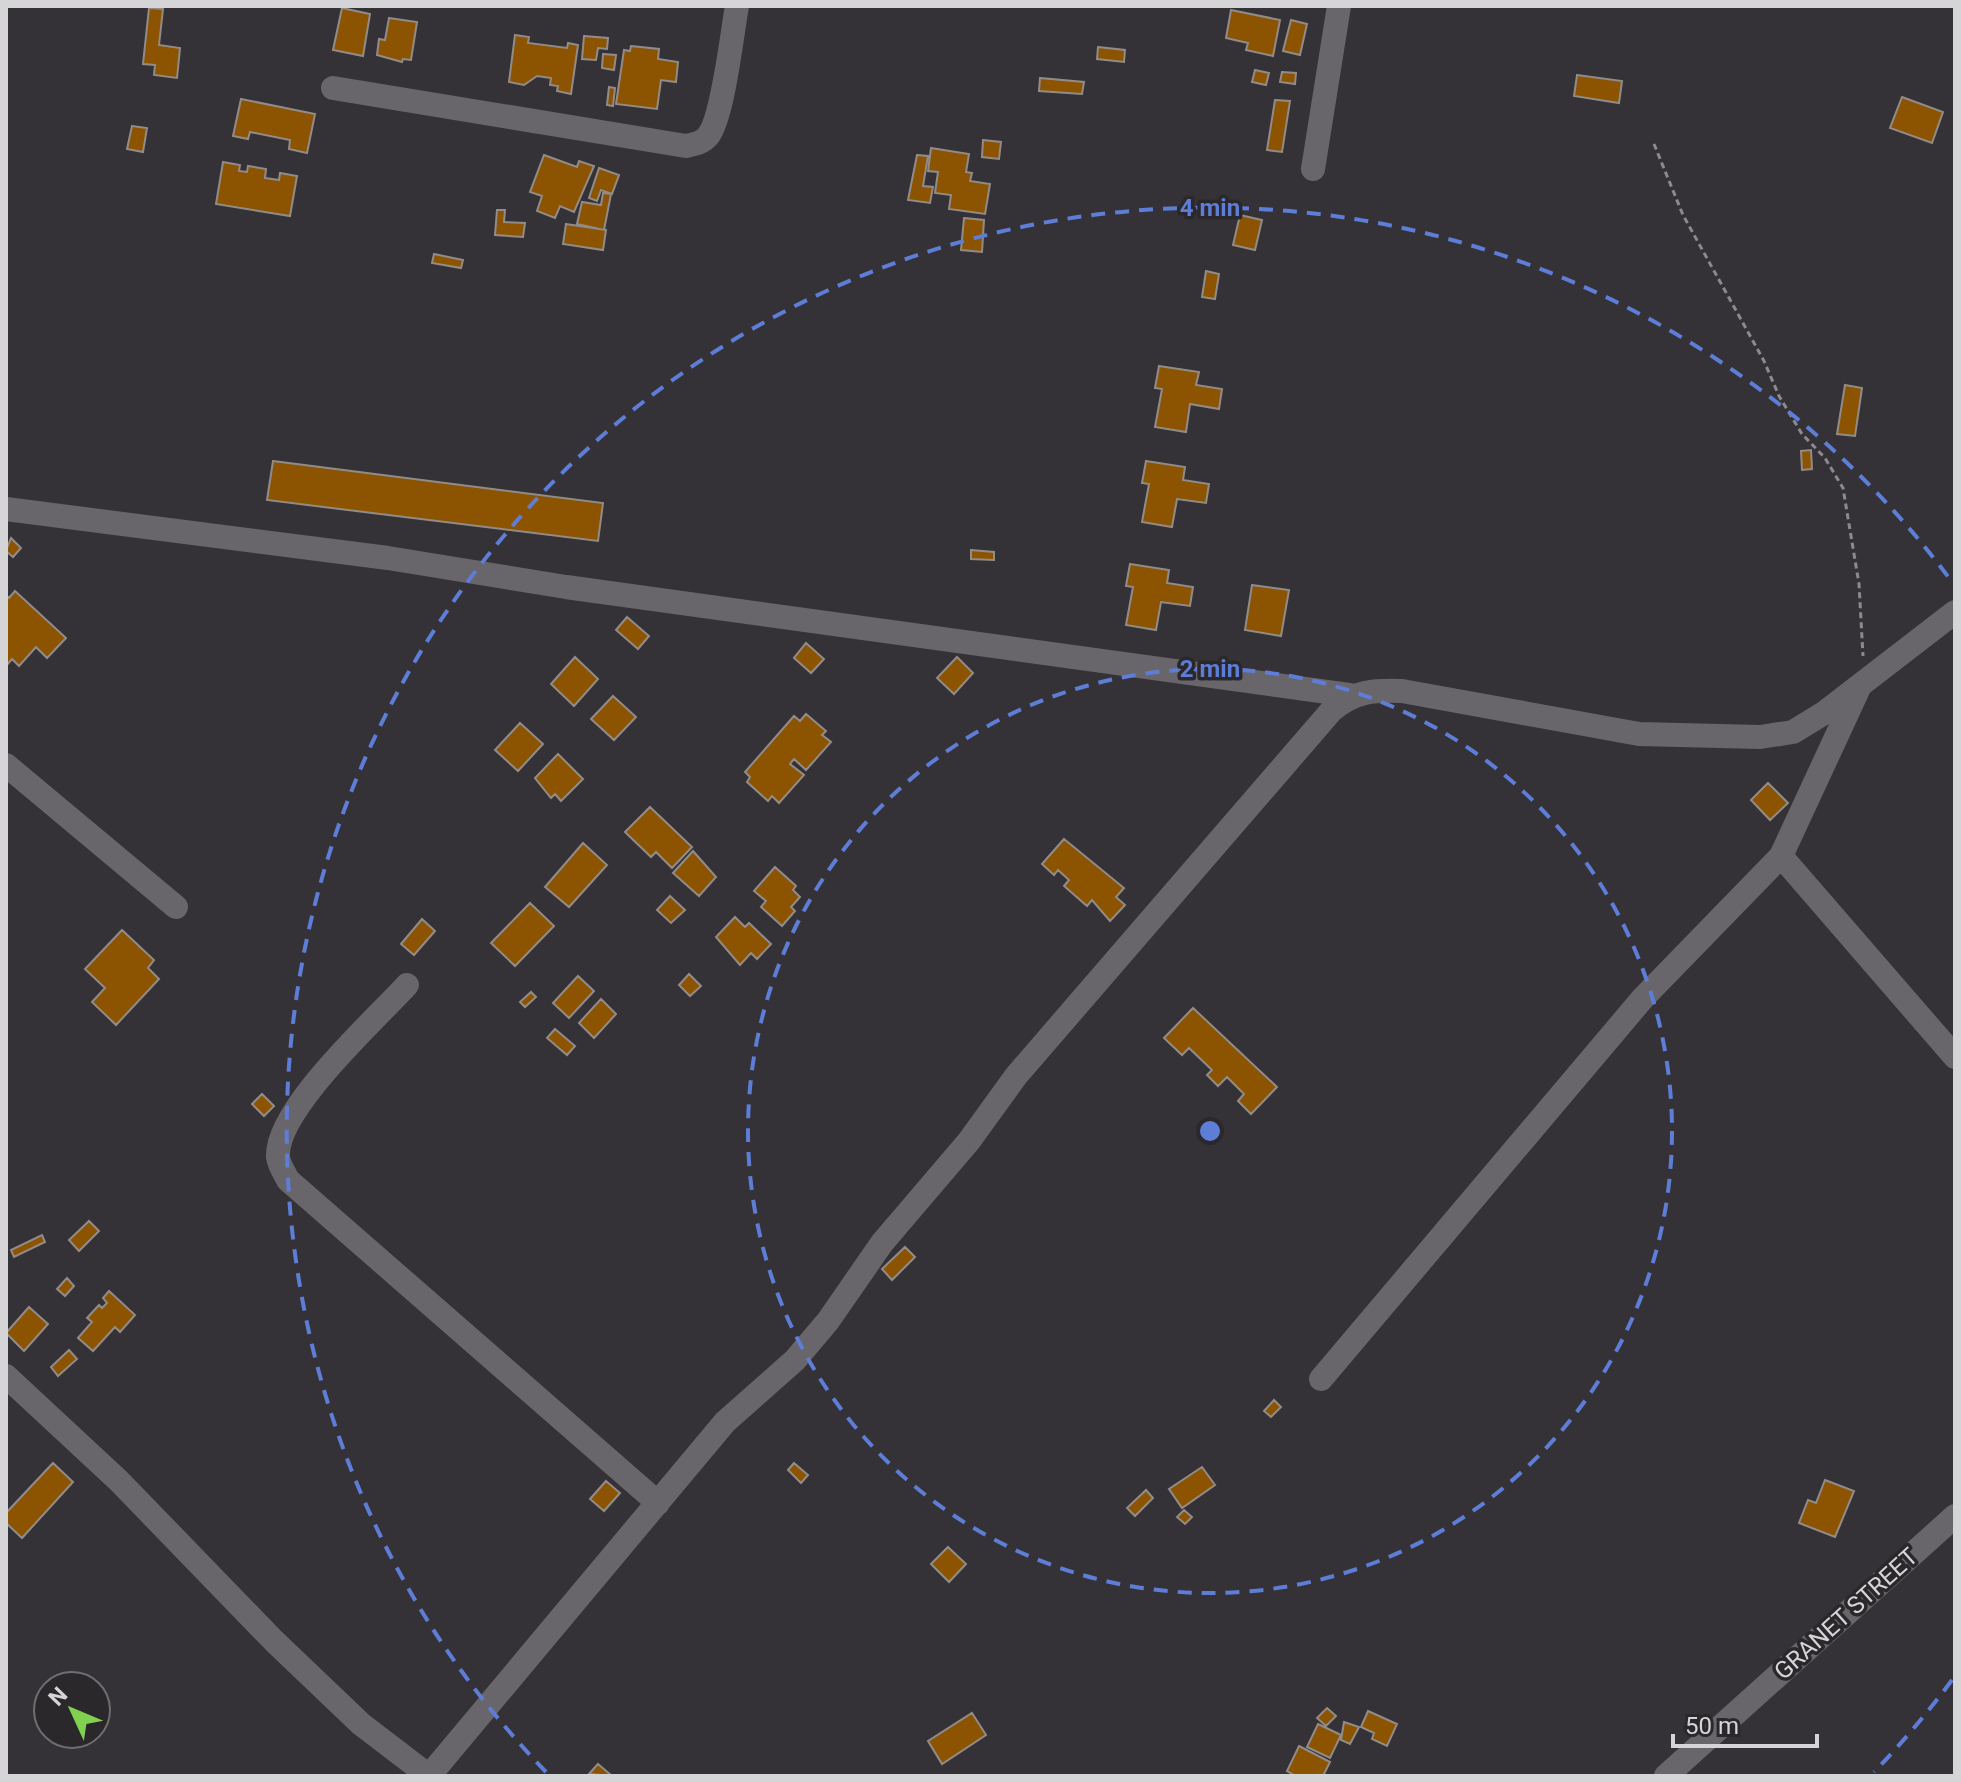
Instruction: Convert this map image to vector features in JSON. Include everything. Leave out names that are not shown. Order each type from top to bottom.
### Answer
[{"type":"street","points":[[333,88],[686,146],[698,144],[709,135],[716,116],[737,6]]},
{"type":"street","points":[[1313,169],[1339,6]]},
{"type":"street","points":[[9,514],[388,558],[566,587],[1349,695],[1370,690],[1402,691],[1639,734],[1760,737],[1793,732],[1955,612]]},
{"type":"street","points":[[1321,1379],[1643,998],[1781,856],[1861,684]]},
{"type":"street","points":[[6,1376],[119,1481],[274,1641],[361,1724],[429,1776],[725,1422],[795,1360],[828,1321],[882,1243],[969,1141],[1016,1076],[1322,721],[1349,695]]},
{"type":"street","points":[[6,765],[176,907]]},
{"type":"street","points":[[1781,856],[1955,1057]]},
{"type":"street","points":[[407,985],[311,1088],[282,1137],[279,1164],[288,1180],[658,1503]]},
{"type":"street","name":"GRANET STREET","points":[[1666,1776],[1955,1516]]},
{"type":"path","points":[[1654,144],[1683,215],[1764,361],[1779,396],[1802,434],[1825,458],[1843,488],[1859,584],[1863,648],[1861,684]]},
{"type":"building","points":[[149,8],[163,9],[159,45],[180,48],[177,78],[154,75],[155,65],[143,64]]},
{"type":"building","points":[[342,8],[370,14],[363,56],[333,50]]},
{"type":"building","points":[[1231,10],[1280,20],[1273,56],[1246,50],[1248,43],[1226,38]]},
{"type":"building","points":[[389,18],[417,22],[411,60],[403,59],[402,62],[377,55],[379,39],[385,40]]},
{"type":"building","points":[[1291,20],[1307,24],[1300,55],[1283,51]]},
{"type":"building","points":[[515,35],[529,37],[528,43],[567,48],[568,43],[578,45],[571,94],[557,91],[558,86],[550,85],[551,78],[537,76],[524,85],[509,82]]},
{"type":"building","points":[[584,36],[608,38],[607,49],[598,48],[596,60],[582,59]]},
{"type":"building","points":[[631,46],[659,49],[658,59],[678,62],[676,82],[661,80],[657,109],[616,104],[624,50],[630,51]]},
{"type":"building","points":[[1098,47],[1125,50],[1124,62],[1097,59]]},
{"type":"building","points":[[603,54],[616,55],[614,70],[602,68]]},
{"type":"building","points":[[1255,70],[1269,73],[1266,85],[1252,82]]},
{"type":"building","points":[[1282,72],[1296,73],[1295,84],[1280,82]]},
{"type":"building","points":[[1577,75],[1622,81],[1619,103],[1574,96]]},
{"type":"building","points":[[1040,78],[1084,82],[1082,94],[1039,91]]},
{"type":"building","points":[[609,87],[615,88],[613,106],[607,105]]},
{"type":"building","points":[[1902,97],[1943,112],[1932,143],[1890,128]]},
{"type":"building","points":[[241,99],[315,114],[307,153],[289,149],[290,140],[250,132],[248,139],[233,136]]},
{"type":"building","points":[[1275,100],[1290,101],[1282,152],[1267,150]]},
{"type":"building","points":[[132,126],[147,128],[143,152],[127,149]]},
{"type":"building","points":[[983,140],[1001,142],[999,159],[982,157]]},
{"type":"building","points":[[931,148],[969,154],[966,172],[972,173],[970,181],[990,184],[985,214],[949,209],[951,195],[935,193],[938,172],[928,171]]},
{"type":"building","points":[[544,155],[577,167],[579,161],[594,166],[574,212],[560,206],[555,218],[537,211],[542,196],[530,192]]},
{"type":"building","points":[[917,155],[928,156],[923,186],[933,187],[930,203],[908,200]]},
{"type":"building","points":[[223,162],[240,165],[239,171],[247,172],[248,166],[266,169],[265,178],[279,180],[280,173],[297,176],[290,216],[216,204]]},
{"type":"building","points":[[599,168],[619,175],[612,194],[601,190],[597,201],[589,198]]},
{"type":"building","points":[[603,193],[611,194],[604,230],[577,224],[582,202],[601,205]]},
{"type":"building","points":[[497,210],[505,210],[504,222],[525,223],[523,237],[495,235]]},
{"type":"building","points":[[1240,215],[1262,220],[1255,250],[1233,245]]},
{"type":"building","points":[[964,218],[984,220],[982,252],[961,250]]},
{"type":"building","points":[[566,224],[606,230],[603,250],[563,244]]},
{"type":"building","points":[[434,254],[463,260],[461,268],[432,263]]},
{"type":"building","points":[[1206,271],[1219,274],[1215,299],[1202,297]]},
{"type":"building","points":[[1159,366],[1199,372],[1196,385],[1222,389],[1219,409],[1190,404],[1186,432],[1155,427],[1162,389],[1155,388]]},
{"type":"building","points":[[1845,385],[1862,388],[1855,436],[1837,434]]},
{"type":"building","points":[[1811,450],[1812,469],[1802,470],[1801,451]]},
{"type":"building","points":[[273,461],[603,503],[598,541],[267,500]]},
{"type":"building","points":[[1146,461],[1185,467],[1183,480],[1209,484],[1206,503],[1177,499],[1172,527],[1142,522],[1149,484],[1142,483]]},
{"type":"building","points":[[11,538],[21,548],[13,557],[6,551]]},
{"type":"building","points":[[971,550],[994,552],[994,560],[971,559]]},
{"type":"building","points":[[1130,564],[1169,570],[1167,583],[1193,587],[1190,606],[1161,602],[1156,630],[1126,625],[1133,587],[1126,586]]},
{"type":"building","points":[[1252,585],[1289,590],[1281,636],[1245,630]]},
{"type":"building","points":[[15,591],[66,638],[47,658],[36,647],[19,666],[12,659],[6,666],[6,595],[9,598]]},
{"type":"building","points":[[627,617],[649,636],[638,649],[616,630]]},
{"type":"building","points":[[806,643],[824,659],[811,673],[794,658]]},
{"type":"building","points":[[575,657],[598,679],[574,706],[551,684]]},
{"type":"building","points":[[957,657],[973,673],[954,694],[937,678]]},
{"type":"building","points":[[613,696],[636,717],[614,740],[591,719]]},
{"type":"building","points":[[806,714],[826,731],[822,735],[831,742],[806,770],[794,759],[790,764],[804,775],[779,803],[772,796],[768,801],[747,782],[750,777],[745,772],[794,716],[800,721]]},
{"type":"building","points":[[520,723],[543,744],[518,771],[495,750]]},
{"type":"building","points":[[558,754],[583,779],[561,801],[555,794],[551,798],[535,778]]},
{"type":"building","points":[[1768,783],[1788,803],[1770,820],[1751,800]]},
{"type":"building","points":[[650,807],[692,847],[672,868],[656,852],[651,857],[625,832]]},
{"type":"building","points":[[1064,839],[1124,888],[1116,897],[1125,905],[1110,921],[1092,900],[1087,906],[1064,886],[1069,880],[1058,870],[1054,875],[1042,864]]},
{"type":"building","points":[[583,843],[607,865],[569,907],[545,887]]},
{"type":"building","points":[[693,851],[716,877],[699,896],[673,873]]},
{"type":"building","points":[[775,867],[796,886],[793,890],[800,897],[791,907],[795,911],[782,926],[761,907],[766,901],[754,891]]},
{"type":"building","points":[[670,896],[685,910],[671,923],[657,910]]},
{"type":"building","points":[[530,903],[554,926],[515,966],[491,943]]},
{"type":"building","points":[[735,917],[745,927],[749,923],[771,944],[757,959],[751,953],[740,965],[716,937]]},
{"type":"building","points":[[422,919],[435,931],[414,955],[401,944]]},
{"type":"building","points":[[122,930],[154,960],[148,968],[159,979],[116,1025],[92,1002],[105,988],[85,969]]},
{"type":"building","points":[[689,974],[701,986],[690,996],[679,985]]},
{"type":"building","points":[[578,976],[594,991],[569,1018],[553,1003]]},
{"type":"building","points":[[531,992],[536,997],[525,1007],[520,1002]]},
{"type":"building","points":[[601,999],[616,1014],[594,1038],[579,1023]]},
{"type":"building","points":[[1193,1008],[1277,1087],[1251,1114],[1238,1101],[1244,1094],[1227,1077],[1218,1086],[1207,1075],[1212,1070],[1189,1048],[1182,1055],[1164,1038]]},
{"type":"building","points":[[555,1029],[575,1046],[567,1055],[547,1038]]},
{"type":"building","points":[[262,1094],[274,1106],[264,1116],[252,1104]]},
{"type":"building","points":[[89,1221],[99,1231],[79,1251],[69,1240]]},
{"type":"building","points":[[42,1235],[45,1242],[14,1257],[11,1250]]},
{"type":"building","points":[[905,1247],[915,1257],[892,1280],[882,1269]]},
{"type":"building","points":[[67,1278],[74,1286],[65,1296],[57,1289]]},
{"type":"building","points":[[109,1291],[135,1315],[120,1332],[115,1327],[93,1351],[78,1338],[92,1322],[87,1318],[99,1305],[102,1308],[107,1303],[103,1298]]},
{"type":"building","points":[[29,1307],[48,1324],[24,1351],[6,1333]]},
{"type":"building","points":[[69,1350],[77,1359],[58,1376],[51,1367]]},
{"type":"building","points":[[1274,1400],[1281,1407],[1271,1417],[1264,1411]]},
{"type":"building","points":[[53,1463],[73,1482],[22,1538],[6,1523],[6,1513]]},
{"type":"building","points":[[794,1463],[808,1475],[801,1483],[788,1470]]},
{"type":"building","points":[[1202,1467],[1215,1485],[1182,1508],[1169,1489]]},
{"type":"building","points":[[1825,1480],[1854,1491],[1835,1537],[1799,1523],[1808,1500],[1816,1503]]},
{"type":"building","points":[[606,1481],[620,1493],[604,1511],[590,1499]]},
{"type":"building","points":[[1146,1490],[1153,1498],[1135,1516],[1127,1508]]},
{"type":"building","points":[[1184,1510],[1192,1517],[1185,1524],[1177,1517]]},
{"type":"building","points":[[948,1547],[966,1564],[949,1582],[931,1564]]},
{"type":"building","points":[[1327,1708],[1336,1716],[1326,1726],[1317,1718]]},
{"type":"building","points":[[1368,1711],[1397,1724],[1387,1746],[1372,1739],[1374,1733],[1361,1727]]},
{"type":"building","points":[[972,1713],[986,1735],[942,1764],[928,1741]]},
{"type":"building","points":[[1344,1722],[1359,1727],[1350,1744],[1341,1740]]},
{"type":"building","points":[[1318,1724],[1341,1735],[1330,1758],[1307,1747]]},
{"type":"building","points":[[1299,1746],[1330,1762],[1323,1776],[1296,1776],[1287,1771]]},
{"type":"building","points":[[598,1764],[612,1776],[589,1774]]}]
